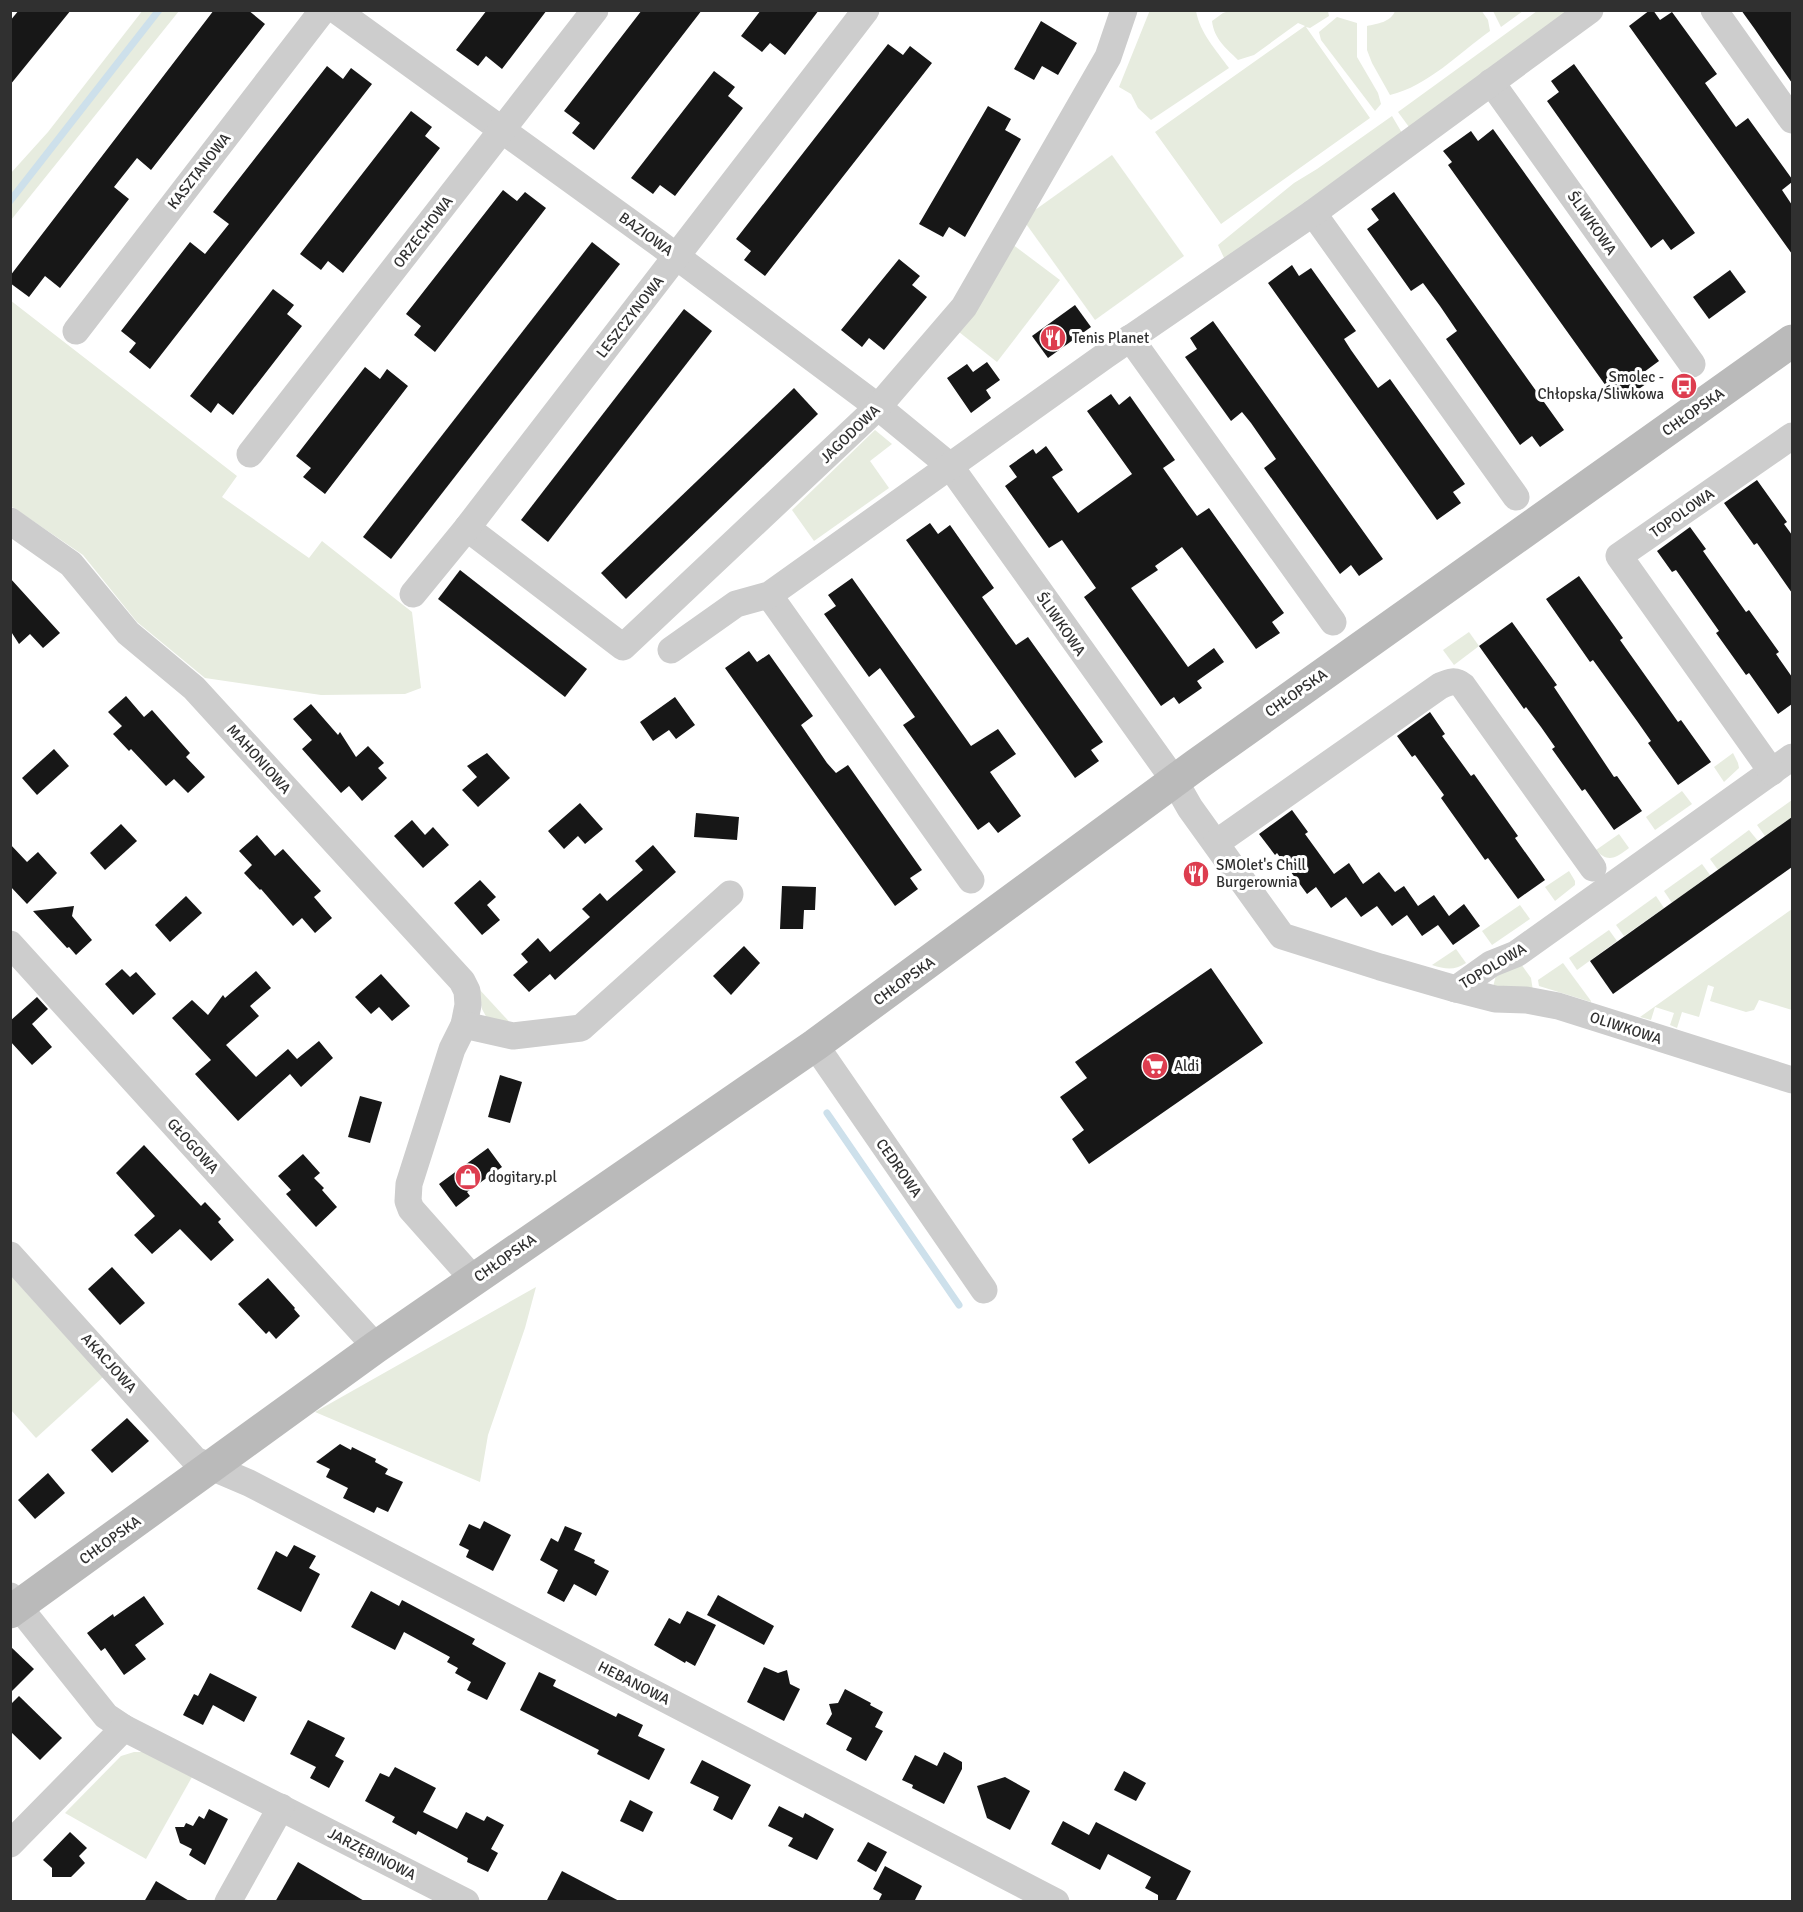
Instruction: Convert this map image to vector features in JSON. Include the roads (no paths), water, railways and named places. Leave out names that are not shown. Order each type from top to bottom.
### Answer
[{"type":"street","name":"KASZTANOWA","points":[[76,331],[323,10]]},
{"type":"street","name":"BAZIOWA","points":[[336,10],[676,256],[878,407],[950,466]]},
{"type":"street","name":"ORZECHOWA","points":[[250,454],[595,10]]},
{"type":"street","name":"LESZCZYNOWA","points":[[413,594],[467,528],[866,10]]},
{"type":"street","name":"JAGODOWA","points":[[467,528],[623,646],[878,407],[964,307],[1108,57],[1124,10]]},
{"type":"street","points":[[671,650],[736,604],[769,595],[1130,338],[1313,213],[1590,10]]},
{"type":"street","points":[[1714,10],[1792,120]]},
{"type":"street","name":"ŚLIWKOWA","points":[[1491,82],[1692,364]]},
{"type":"street","points":[[1313,213],[1516,497]]},
{"type":"street","points":[[1130,338],[1333,622]]},
{"type":"street","name":"CHŁOPSKA","points":[[13,1604],[210,1468],[376,1347],[815,1046],[1174,780],[1792,341]]},
{"type":"street","name":"TOPOLOWA","points":[[1174,780],[1190,808],[1282,936],[1456,989],[1491,964],[1516,954],[1782,764],[1619,556],[1790,444]]},
{"type":"street","name":"ŚLIWKOWA","points":[[950,466],[1174,780]]},
{"type":"street","name":"MAHONIOWA","points":[[10,521],[71,564],[128,633],[194,687],[462,981],[467,991],[468,1005],[464,1025],[452,1048],[409,1184],[408,1201],[411,1209],[474,1280]]},
{"type":"street","points":[[769,595],[971,880]]},
{"type":"street","points":[[1216,843],[1440,686],[1449,681],[1455,681],[1464,686],[1593,868]]},
{"type":"street","points":[[464,1025],[513,1036],[581,1028],[730,894]]},
{"type":"street","name":"GŁOGOWA","points":[[10,944],[376,1347]]},
{"type":"street","name":"OLIWKOWA","points":[[1456,989],[1495,999],[1526,1000],[1558,1006],[1792,1080]]},
{"type":"street","name":"CEDROWA","points":[[815,1046],[984,1290]]},
{"type":"street","name":"AKACJOWA","points":[[10,1255],[195,1460],[210,1468]]},
{"type":"street","name":"HEBANOWA","points":[[210,1468],[249,1483],[1056,1902]]},
{"type":"street","name":"JARZĘBINOWA","points":[[13,1604],[106,1716],[124,1728],[464,1901]]},
{"type":"street","points":[[10,1844],[124,1728]]},
{"type":"street","points":[[228,1902],[281,1807]]},
{"type":"waterway","points":[[10,201],[159,10]]},
{"type":"waterway","points":[[827,1113],[959,1305]]},
{"type":"place","name":"Tenis Planet","points":[[1053,338]]},
{"type":"place","name":"Smolec - Chłopska/Śliwkowa","points":[[1684,386]]},
{"type":"place","name":"SMOlet's Chill Burgerownia","points":[[1196,874]]},
{"type":"place","name":"Aldi","points":[[1155,1066]]},
{"type":"place","name":"dogitary.pl","points":[[468,1177]]}]
